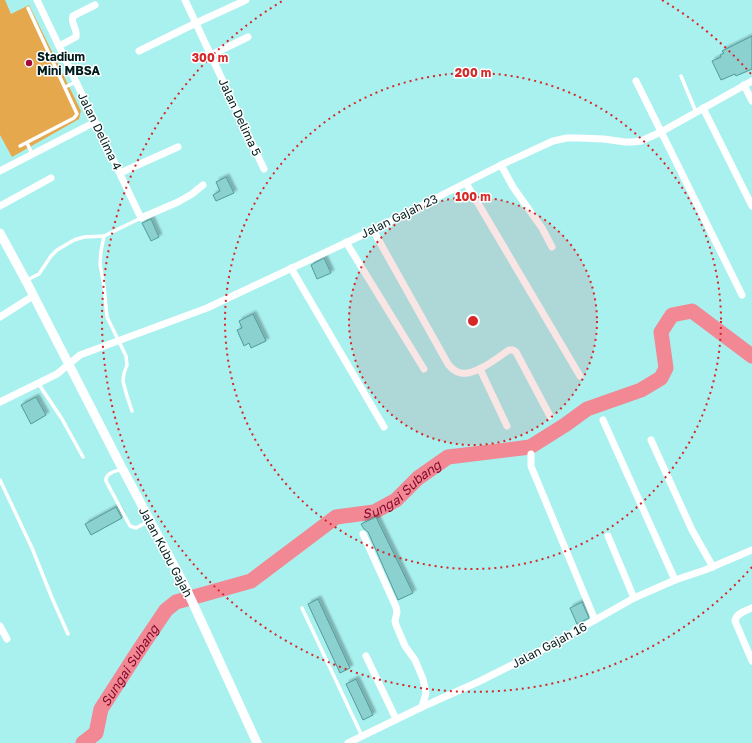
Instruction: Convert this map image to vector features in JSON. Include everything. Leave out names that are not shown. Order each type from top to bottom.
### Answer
[{"type":"street","name":"Jalan Delima 4","points":[[37,0],[141,218]]},
{"type":"street","name":"Jalan Delima 5","points":[[186,0],[264,169]]},
{"type":"street","points":[[139,51],[246,0]]},
{"type":"street","points":[[59,46],[76,37],[77,33],[72,20],[73,16],[94,6]]},
{"type":"street","points":[[211,55],[248,37]]},
{"type":"street","points":[[636,81],[742,295]]},
{"type":"street","name":"Jalan Gajah 23","points":[[0,402],[57,374],[80,355],[207,308],[373,230],[501,165],[553,141],[567,138],[579,138],[632,142],[641,141],[661,132],[752,81]]},
{"type":"street","points":[[744,85],[752,101]]},
{"type":"street","points":[[703,108],[752,206]]},
{"type":"street","points":[[0,170],[96,122]]},
{"type":"street","points":[[120,173],[178,147]]},
{"type":"street","points":[[501,165],[512,187],[542,228],[552,246]]},
{"type":"street","points":[[0,206],[51,178]]},
{"type":"street","points":[[466,183],[580,376]]},
{"type":"street","points":[[141,218],[178,202],[192,194],[203,185]]},
{"type":"street","points":[[373,230],[448,364],[453,370],[459,373],[467,374],[480,369],[509,350],[513,350],[550,416]]},
{"type":"street","name":"Jalan Kubu Gajah","points":[[0,233],[185,586],[257,743]]},
{"type":"street","points":[[346,242],[424,369]]},
{"type":"street","points":[[291,268],[384,427]]},
{"type":"street","points":[[0,317],[33,296]]},
{"type":"street","points":[[480,369],[507,426]]},
{"type":"street","points":[[603,420],[676,580]]},
{"type":"street","points":[[651,440],[692,530],[713,567]]},
{"type":"street","points":[[531,454],[531,466],[533,472],[595,620]]},
{"type":"street","points":[[363,534],[396,607],[396,625],[405,646],[415,660],[423,679],[426,693],[422,707]]},
{"type":"street","points":[[608,536],[634,598]]},
{"type":"street","name":"Jalan Gajah 16","points":[[348,743],[542,650],[634,598],[752,550]]},
{"type":"street","points":[[752,608],[735,618],[752,661]]},
{"type":"street","points":[[0,626],[7,639]]},
{"type":"street","points":[[366,656],[396,719]]},
{"type":"lane","points":[[20,146],[76,117],[76,112],[28,8]]},
{"type":"lane","points":[[681,76],[696,112]]},
{"type":"lane","points":[[65,88],[76,82]]},
{"type":"lane","points":[[27,143],[32,154]]},
{"type":"lane","points":[[26,281],[39,274],[57,250],[74,240],[84,237],[104,236],[141,218]]},
{"type":"lane","points":[[104,236],[100,264],[107,317],[126,356],[127,365],[123,381],[132,411]]},
{"type":"lane","points":[[38,383],[62,419],[83,456]]},
{"type":"lane","points":[[122,468],[107,476],[106,481],[130,526],[136,528],[150,521]]},
{"type":"lane","points":[[0,480],[32,548],[68,634]]},
{"type":"lane","points":[[302,608],[362,737]]},
{"type":"shaded area","name":"Stadium Mini MBSA","points":[[0,0],[5,0],[11,14],[29,5],[81,111],[79,119],[12,157],[0,135]]},
{"type":"building","points":[[752,36],[752,69],[736,76],[735,74],[721,80],[712,61],[721,57],[720,55],[724,53],[722,51]]},
{"type":"building","points":[[226,177],[234,193],[216,201],[213,195],[220,191],[216,182]]},
{"type":"building","points":[[151,219],[159,237],[151,241],[142,223]]},
{"type":"building","points":[[324,258],[331,273],[317,279],[311,265]]},
{"type":"building","points":[[253,314],[266,341],[251,348],[249,343],[244,346],[237,330],[242,328],[239,321]]},
{"type":"building","points":[[36,397],[46,415],[31,424],[21,405]]},
{"type":"building","points":[[116,507],[122,518],[91,535],[85,524]]},
{"type":"building","points":[[376,517],[413,593],[398,600],[368,532],[361,524]]},
{"type":"building","points":[[318,599],[350,668],[340,673],[308,604]]},
{"type":"building","points":[[582,602],[589,618],[577,624],[570,608]]},
{"type":"building","points":[[356,679],[373,715],[363,720],[346,684]]},
{"type":"waterway","name":"Sungai Subang","points":[[83,743],[96,733],[101,709],[166,610],[176,602],[251,581],[336,517],[374,512],[396,500],[418,478],[448,457],[530,447],[587,409],[641,390],[661,378],[666,368],[661,332],[672,315],[692,311],[752,356]]},
{"type":"place","name":"Stadium Mini MBSA","points":[[29,63]]}]
